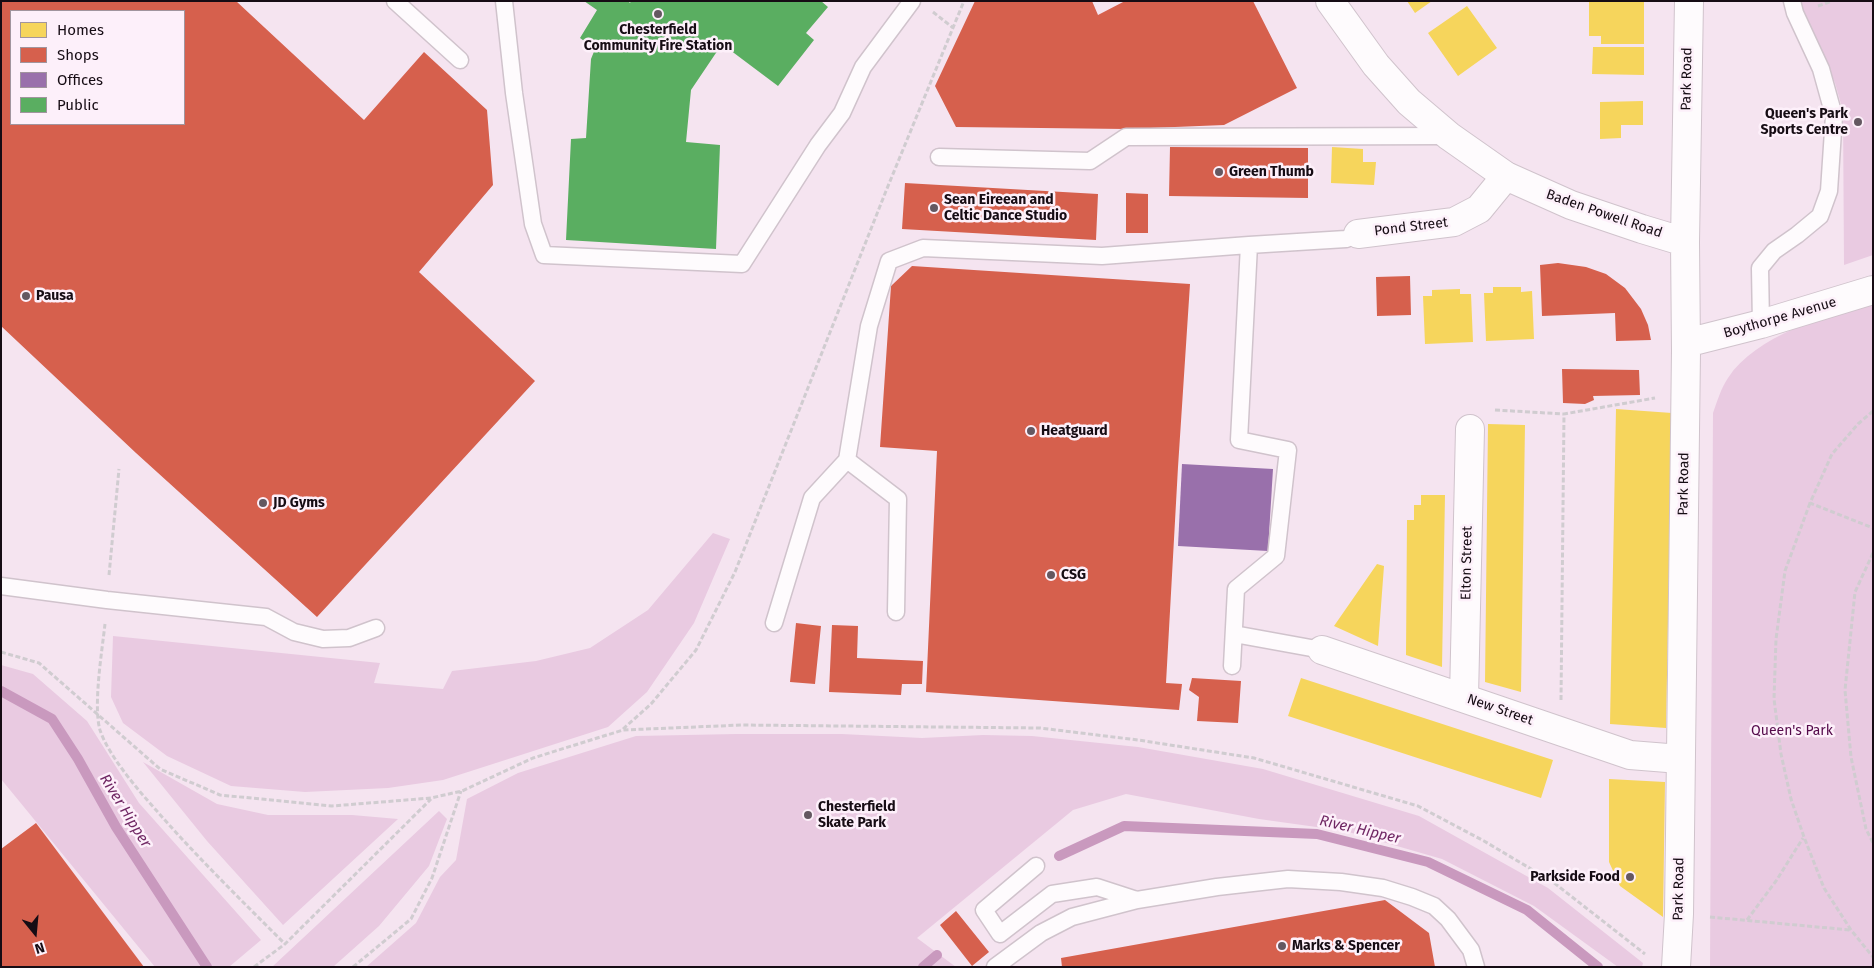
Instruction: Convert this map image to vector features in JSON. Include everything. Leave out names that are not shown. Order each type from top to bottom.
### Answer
[{"type":"street","name":"Baden Powell Road","points":[[1330,1],[1376,65],[1409,102],[1449,136],[1506,176],[1571,205],[1685,242]]},
{"type":"street","name":"Park Road","points":[[1663,962],[1679,914],[1689,1]]},
{"type":"street","name":"Pond Street","points":[[1358,234],[1454,222],[1479,209],[1506,176]]},
{"type":"street","name":"Boythorpe Avenue","points":[[1686,343],[1761,324],[1873,290]]},
{"type":"street","name":"Elton Street","points":[[1464,697],[1470,429]]},
{"type":"street","name":"New Street","points":[[1322,650],[1630,755],[1680,759]]},
{"type":"lane","points":[[395,1],[460,60]]},
{"type":"lane","points":[[504,1],[514,93],[533,224],[544,255],[742,264],[818,145],[842,113],[863,67],[920,4]]},
{"type":"lane","points":[[1761,324],[1760,268],[1774,251],[1820,216],[1830,191],[1834,116],[1821,69],[1795,13],[1792,1]]},
{"type":"lane","points":[[938,157],[1090,161],[1126,138],[1449,136]]},
{"type":"lane","points":[[774,623],[812,498],[847,460],[869,326],[889,261],[922,248],[1102,256],[1346,239],[1358,234]]},
{"type":"lane","points":[[1232,666],[1236,589],[1276,556],[1288,450],[1238,440],[1249,245]]},
{"type":"lane","points":[[847,460],[898,499],[896,612]]},
{"type":"lane","points":[[1,586],[107,600],[266,617],[294,632],[323,640],[348,638],[376,628]]},
{"type":"lane","points":[[1234,634],[1322,650]]},
{"type":"lane","points":[[1036,866],[984,910],[1000,934],[1052,894],[1098,887],[1137,900]]},
{"type":"lane","points":[[995,967],[1041,933],[1072,917],[1137,900],[1217,887],[1288,879],[1341,882],[1383,888],[1434,906],[1448,918],[1471,950],[1476,967]]},
{"type":"path","points":[[623,730],[651,704],[696,650],[735,572],[964,1]]},
{"type":"path","points":[[920,4],[952,27]]},
{"type":"path","points":[[1470,429],[1494,410],[1564,414],[1686,392]]},
{"type":"path","points":[[1873,411],[1858,424],[1832,454],[1810,503],[1785,572],[1776,639],[1774,699],[1781,754],[1791,799],[1804,837],[1824,888],[1851,930],[1873,957]]},
{"type":"path","points":[[1561,731],[1564,414]]},
{"type":"path","points":[[1810,503],[1873,528]]},
{"type":"path","points":[[1873,553],[1856,592],[1846,690],[1851,758],[1866,828],[1873,842]]},
{"type":"path","points":[[1,652],[39,663],[160,769],[220,795],[332,806],[432,798],[462,791],[533,758],[623,730],[742,725],[1040,728],[1138,740],[1254,758],[1418,806],[1484,841],[1553,882],[1663,962]]},
{"type":"path","points":[[97,713],[100,731],[132,784],[198,858],[285,944]]},
{"type":"path","points":[[352,967],[411,919],[432,878],[462,791]]},
{"type":"path","points":[[254,967],[285,944],[432,798]]},
{"type":"path","points":[[1747,920],[1776,881],[1804,837]]},
{"type":"path","points":[[1679,914],[1851,930]]},
{"type":"green space","name":"Queen's Park Sports Centre","points":[[1799,1],[1873,1],[1873,255],[1844,265],[1843,111],[1835,83]]},
{"type":"green space","name":"Queen's Park","points":[[1873,301],[1873,967],[1710,967],[1713,413],[1728,378],[1740,363],[1756,350],[1793,329],[1814,320]]},
{"type":"green space","points":[[713,533],[730,539],[694,623],[647,692],[608,727],[443,780],[388,788],[305,792],[231,786],[167,756],[123,723],[111,697],[113,636],[380,663],[374,683],[443,689],[452,671],[536,661],[590,648],[648,610]]},
{"type":"green space","points":[[1,665],[33,674],[87,721],[139,803],[261,940],[229,967],[155,967],[1,779]]},
{"type":"green space","points":[[842,734],[922,738],[983,735],[1032,736],[1138,747],[1263,769],[1419,816],[1548,888],[1643,963],[1642,967],[1618,967],[1534,906],[1442,859],[1345,831],[1259,819],[1126,794],[1073,810],[917,938],[956,967],[366,967],[416,923],[440,877],[456,860],[467,799],[518,773],[636,736]]},
{"type":"green space","points":[[143,762],[217,804],[268,815],[352,815],[398,819],[283,925],[207,841]]},
{"type":"green space","points":[[439,811],[447,819],[429,866],[379,926],[333,967],[272,967]]},
{"type":"building: Homes","points":[[1407,1],[1432,1],[1415,13]]},
{"type":"building: Homes","points":[[1589,1],[1644,1],[1644,44],[1601,44],[1601,36],[1589,36]]},
{"type":"building: Homes","points":[[1467,6],[1497,48],[1458,76],[1428,33]]},
{"type":"building: Homes","points":[[1593,47],[1644,47],[1644,75],[1592,74]]},
{"type":"building: Homes","points":[[1643,101],[1643,125],[1621,125],[1621,138],[1600,139],[1600,102]]},
{"type":"building: Homes","points":[[1332,147],[1363,149],[1363,162],[1376,162],[1374,185],[1331,183]]},
{"type":"building: Homes","points":[[1493,287],[1521,287],[1521,292],[1532,291],[1534,339],[1486,341],[1484,293],[1493,293]]},
{"type":"building: Homes","points":[[1460,289],[1460,294],[1471,294],[1473,342],[1425,344],[1423,296],[1432,296],[1432,290]]},
{"type":"building: Homes","points":[[1616,409],[1672,413],[1666,728],[1610,724]]},
{"type":"building: Homes","points":[[1488,424],[1525,425],[1521,692],[1485,682]]},
{"type":"building: Homes","points":[[1421,495],[1445,495],[1442,667],[1406,655],[1407,520],[1414,520],[1414,505],[1421,505]]},
{"type":"building: Homes","points":[[1377,564],[1384,566],[1378,646],[1334,626]]},
{"type":"building: Homes","points":[[1301,678],[1553,760],[1541,798],[1288,716]]},
{"type":"building: Homes","points":[[1609,779],[1665,782],[1663,917],[1620,886],[1609,862]]},
{"type":"building: Shops","points":[[1,1],[236,1],[364,120],[424,52],[487,110],[493,185],[419,272],[535,381],[317,617],[136,453],[1,326]]},
{"type":"building: Shops","points":[[975,1],[1092,1],[1098,15],[1125,1],[1253,1],[1297,88],[1224,125],[1126,129],[956,127],[935,86]]},
{"type":"building: Shops","name":"Green Thumb","points":[[1170,147],[1308,148],[1308,198],[1169,196]]},
{"type":"building: Shops","points":[[905,183],[1098,194],[1096,240],[902,229]]},
{"type":"building: Shops","points":[[1126,193],[1148,194],[1148,233],[1126,233]]},
{"type":"building: Shops","points":[[1558,263],[1586,267],[1606,274],[1625,288],[1641,309],[1648,325],[1651,340],[1616,341],[1615,313],[1542,316],[1540,265]]},
{"type":"building: Shops","points":[[912,266],[1190,284],[1166,683],[1182,684],[1179,710],[926,692],[937,451],[880,447],[891,286]]},
{"type":"building: Shops","points":[[1410,276],[1411,315],[1377,316],[1376,277]]},
{"type":"building: Shops","points":[[1562,369],[1639,370],[1640,395],[1593,396],[1594,400],[1585,404],[1563,403]]},
{"type":"building: Shops","points":[[796,623],[821,626],[815,684],[790,682]]},
{"type":"building: Shops","points":[[832,625],[858,626],[857,658],[923,661],[922,684],[902,684],[901,695],[829,692]]},
{"type":"building: Shops","points":[[1192,678],[1241,681],[1238,723],[1197,721],[1199,697],[1189,690]]},
{"type":"building: Shops","points":[[36,823],[144,967],[1,967],[1,849]]},
{"type":"building: Shops","name":"Marks & Spencer","points":[[1385,900],[1429,933],[1435,967],[1062,967],[1061,958]]},
{"type":"building: Shops","points":[[956,911],[989,952],[972,966],[940,925]]},
{"type":"building: Offices","points":[[1182,464],[1273,469],[1268,551],[1178,546]]},
{"type":"building: Public","points":[[584,1],[628,1],[630,3],[631,1],[821,1],[828,7],[806,33],[814,40],[778,86],[722,44],[691,90],[686,142],[720,145],[716,249],[566,240],[571,139],[586,138],[591,59],[595,49],[580,38],[597,10]]},
{"type":"waterway","name":"River Hipper","points":[[1,691],[52,719],[78,759],[116,827],[207,967]]},
{"type":"waterway","name":"River Hipper","points":[[1059,856],[1124,826],[1317,834],[1428,862],[1527,910],[1598,967]]},
{"type":"waterway","name":"River Hipper","points":[[923,967],[937,955]]},
{"type":"place","name":"Chesterfield Community Fire Station","points":[[658,14]]},
{"type":"place","name":"Queen's Park Sports Centre","points":[[1858,122]]},
{"type":"place","name":"Green Thumb","points":[[1219,172]]},
{"type":"place","name":"Sean Eireean and Celtic Dance Studio","points":[[934,208]]},
{"type":"place","name":"Pausa","points":[[26,296]]},
{"type":"place","name":"Heatguard","points":[[1031,431]]},
{"type":"place","name":"JD Gyms","points":[[263,503]]},
{"type":"place","name":"CSG","points":[[1051,575]]},
{"type":"place","name":"Chesterfield Skate Park","points":[[808,815]]},
{"type":"place","name":"Parkside Food","points":[[1630,877]]},
{"type":"place","name":"Marks & Spencer","points":[[1282,946]]}]
